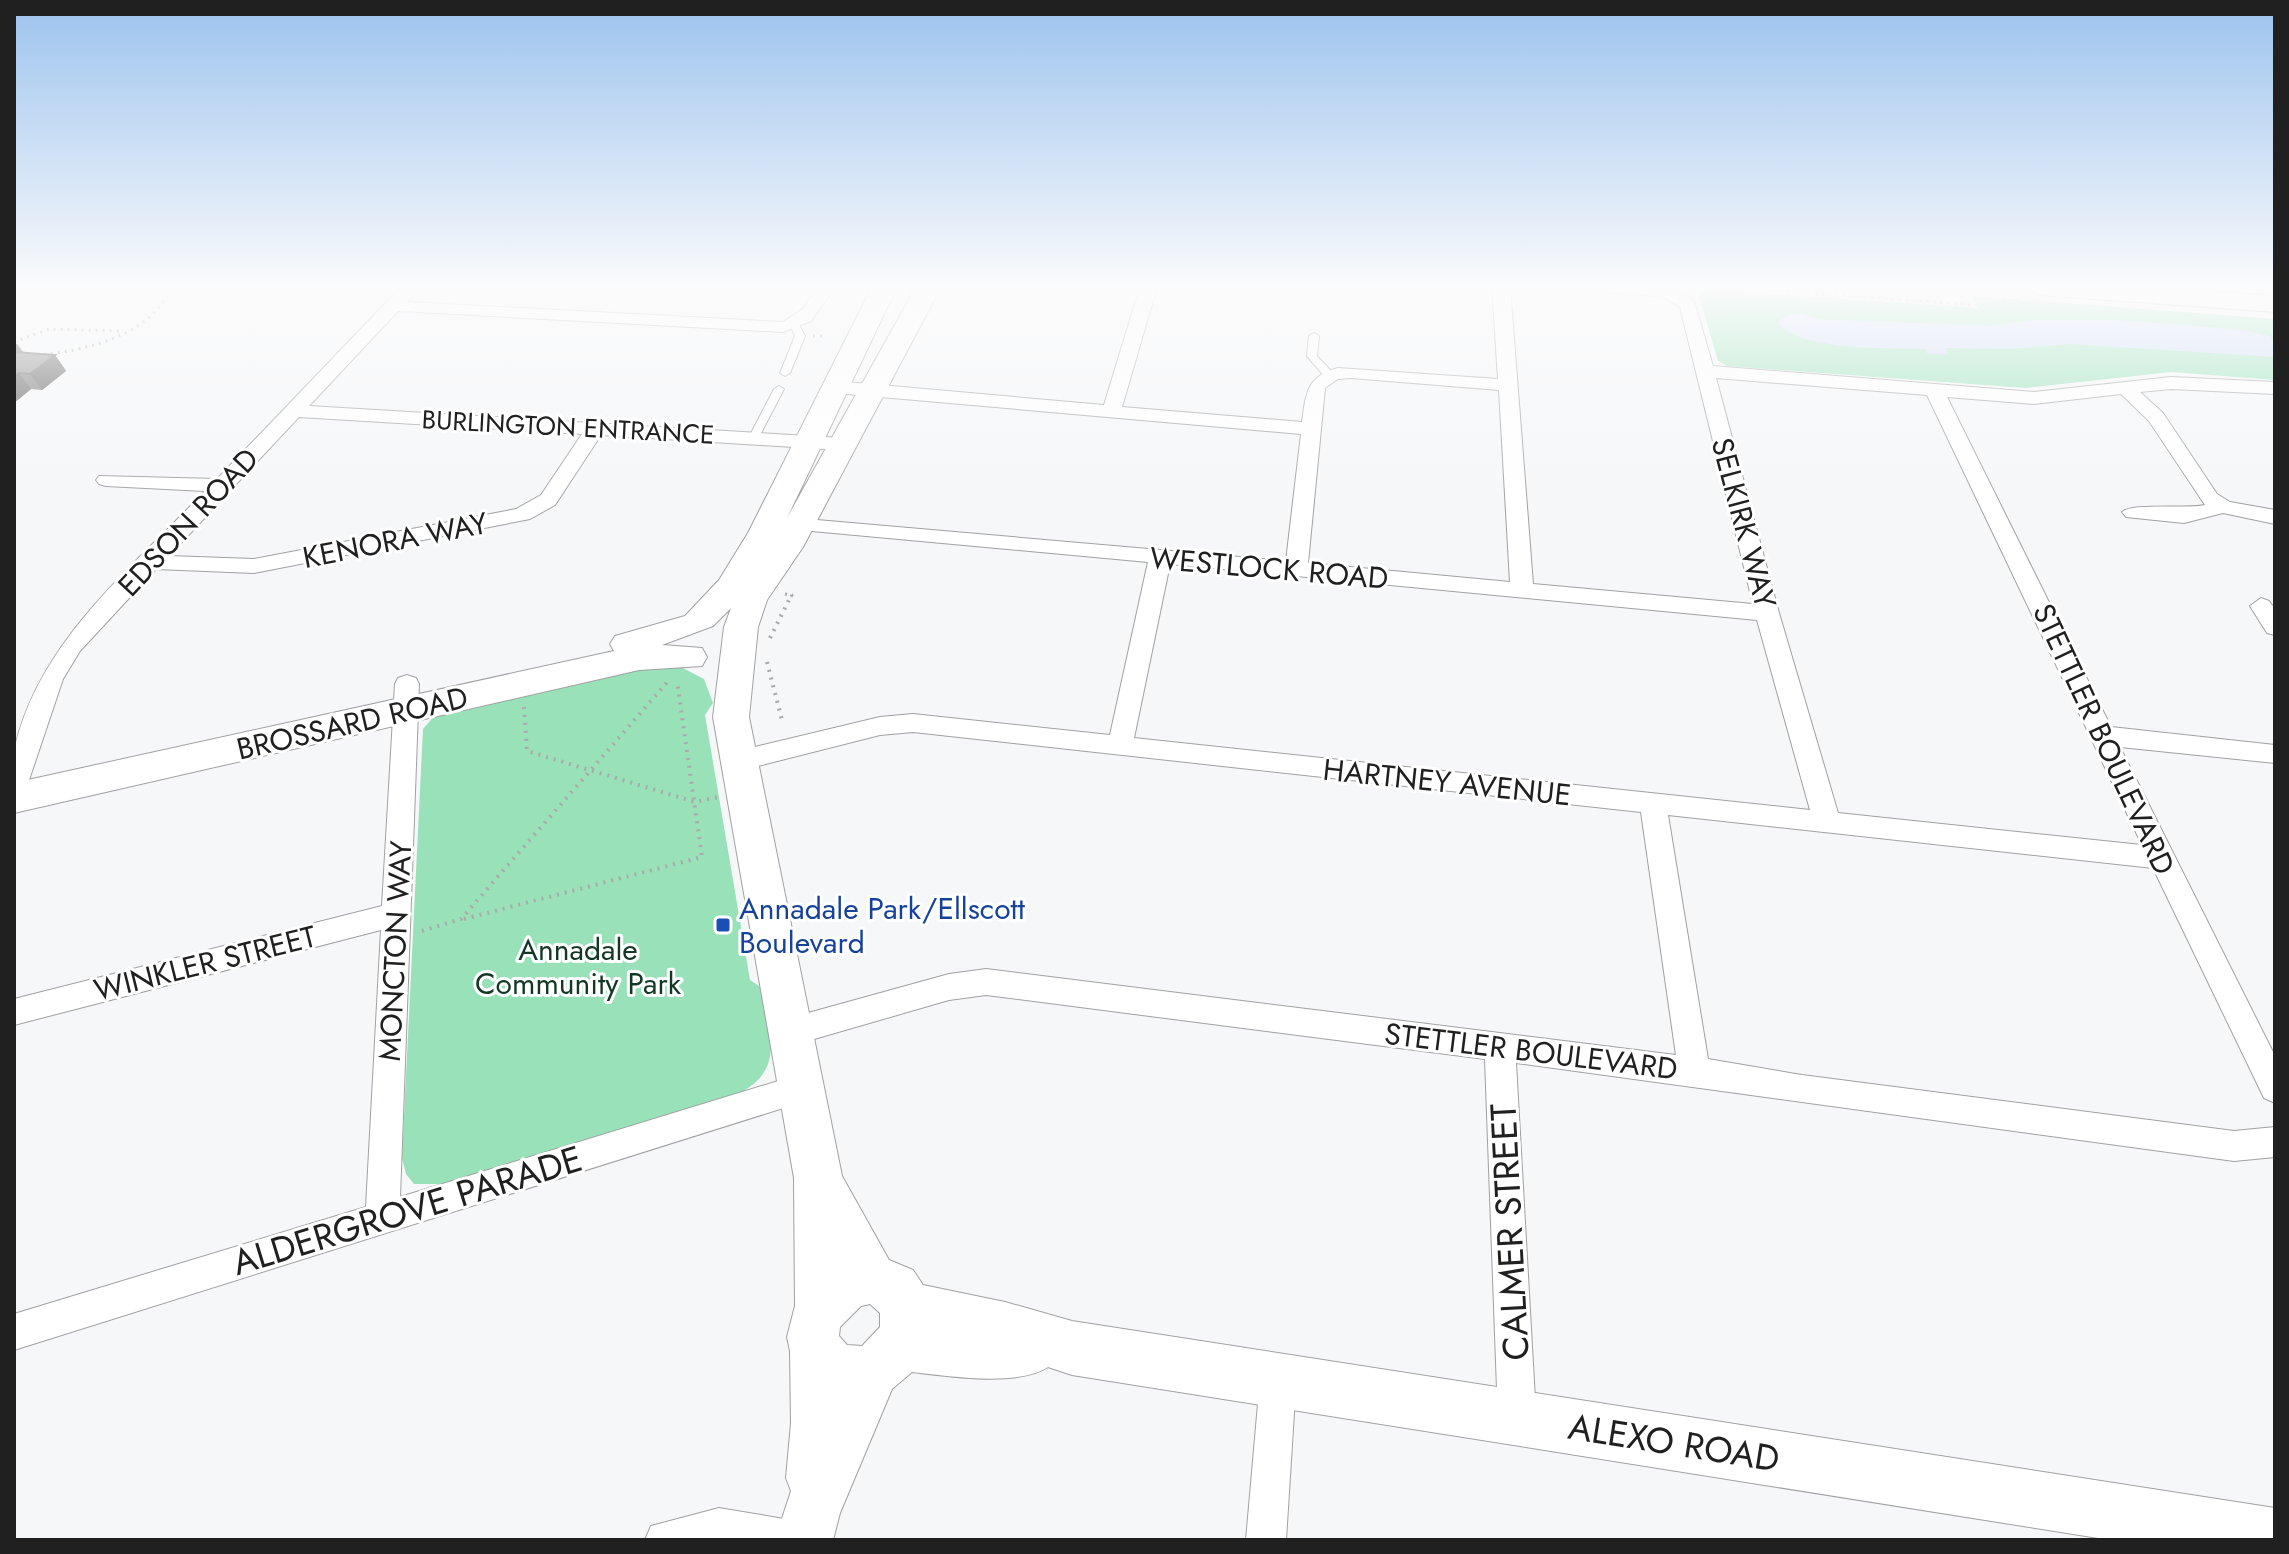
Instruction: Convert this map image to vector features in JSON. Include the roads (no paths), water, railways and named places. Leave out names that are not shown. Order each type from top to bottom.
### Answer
[{"type":"street","name":"EDSON ROAD","points":[[15,782],[59,662],[343,360]]},
{"type":"street","points":[[786,522],[809,441],[847,360]]},
{"type":"street","points":[[802,1531],[819,1423],[818,1178],[731,717],[708,651],[724,599],[786,522],[841,444],[889,360]]},
{"type":"street","points":[[1111,412],[1127,360]]},
{"type":"street","points":[[1505,360],[1522,590]]},
{"type":"street","name":"SELKIRK WAY","points":[[1701,360],[1767,613],[1827,822]]},
{"type":"street","points":[[1704,371],[2034,398],[2199,383],[2275,388]]},
{"type":"street","points":[[1296,570],[1316,388],[1329,375],[1366,373],[1506,385]]},
{"type":"street","points":[[835,387],[1311,429]]},
{"type":"street","points":[[2125,388],[2147,406],[2210,498],[2223,507],[2275,517]]},
{"type":"street","name":"STETTLER BOULEVARD","points":[[1934,389],[2105,736],[2159,858],[2275,1088]]},
{"type":"street","name":"BURLINGTON ENTRANCE","points":[[294,411],[841,444]]},
{"type":"street","name":"KENORA WAY","points":[[151,562],[254,566],[522,514],[548,500],[596,428]]},
{"type":"street","points":[[106,480],[222,486]]},
{"type":"street","points":[[2133,512],[2184,516],[2223,507]]},
{"type":"street","name":"WESTLOCK ROAD","points":[[786,522],[1767,613]]},
{"type":"street","points":[[1120,746],[1160,558]]},
{"type":"street","points":[[2261,606],[2275,627]]},
{"type":"street","name":"BROSSARD ROAD","points":[[15,782],[407,698],[639,658],[708,651]]},
{"type":"street","name":"MONCTON WAY","points":[[382,1217],[407,698]]},
{"type":"street","name":"HARTNEY AVENUE","points":[[741,776],[897,723],[2159,858]]},
{"type":"street","points":[[2105,736],[2275,754]]},
{"type":"street","points":[[1653,805],[1694,1071]]},
{"type":"street","name":"WINKLER STREET","points":[[14,1012],[396,926]]},
{"type":"street","name":"STETTLER BOULEVARD","points":[[790,1032],[949,987],[986,982],[1694,1071],[1818,1092],[2219,1144],[2261,1146],[2275,1142]]},
{"type":"street","name":"CALMER STREET","points":[[1500,1047],[1517,1417]]},
{"type":"street","name":"ALDERGROVE PARADE","points":[[15,1334],[382,1217],[801,1089]]},
{"type":"street","points":[[802,1531],[888,1325],[818,1178]]},
{"type":"street","points":[[819,1328],[843,1284],[888,1325]]},
{"type":"street","name":"ALEXO ROAD","points":[[819,1328],[833,1369],[858,1374],[888,1325],[956,1350],[1072,1348],[2275,1537]]},
{"type":"street","points":[[1266,1540],[1278,1381]]},
{"type":"street","points":[[665,1540],[691,1531],[719,1528],[802,1531]]},
{"type":"lane","points":[[785,373],[790,360]]},
{"type":"lane","points":[[1315,360],[1329,375]]},
{"type":"lane","points":[[754,437],[779,389]]},
{"type":"place","name":"Annadale Park/Ellscott Boulevard","points":[[723,925]]},
{"type":"park label","name":"Annadale Community Park","points":[[578,966]]}]
